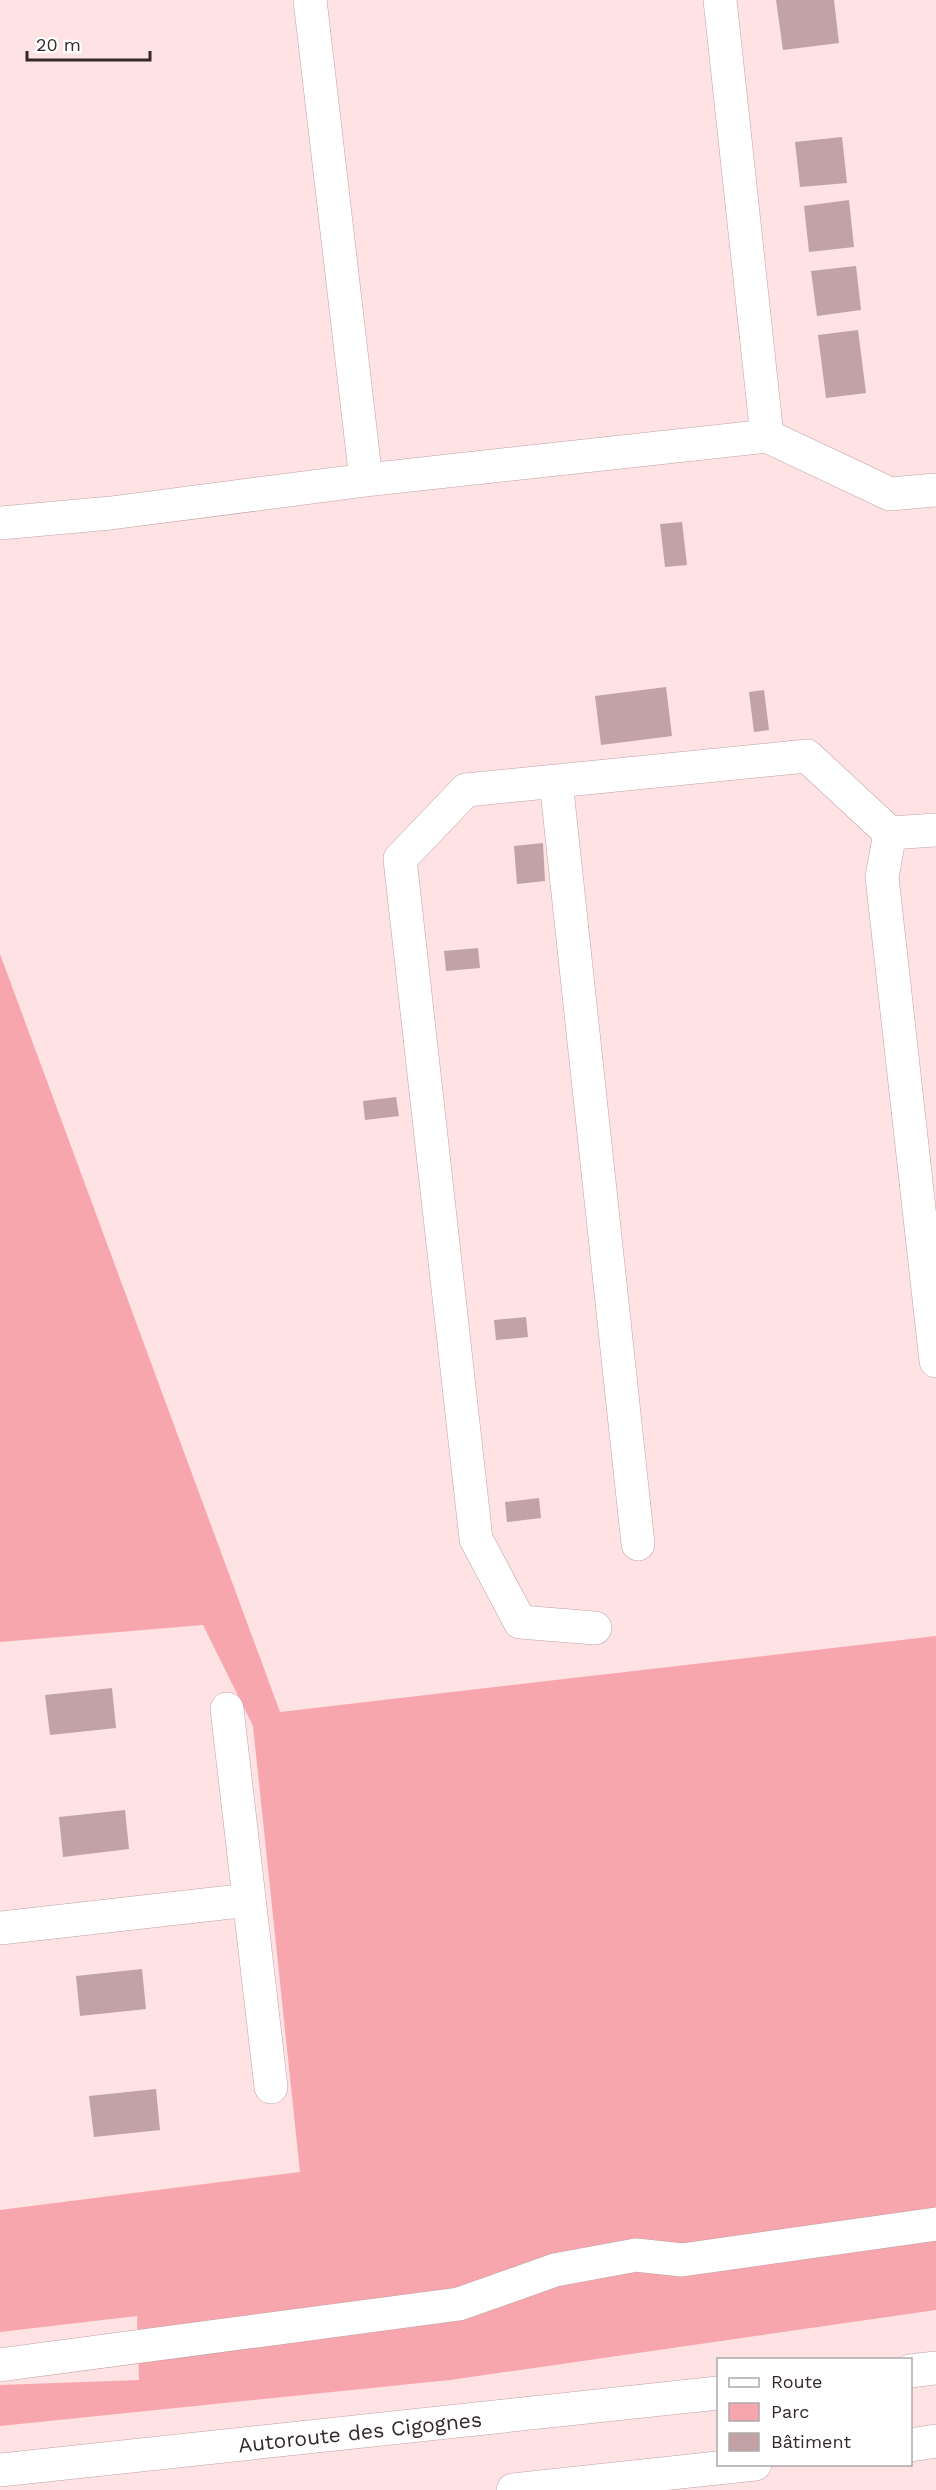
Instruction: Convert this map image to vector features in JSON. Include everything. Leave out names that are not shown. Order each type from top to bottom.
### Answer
[{"type":"main road","points":[[310,0],[366,480]]},
{"type":"main road","points":[[720,0],[767,436]]},
{"type":"main road","points":[[0,523],[111,513],[366,480],[767,436],[890,494],[936,490]]},
{"type":"main road","points":[[595,1628],[520,1622],[476,1539],[399,859],[466,790],[807,756],[890,833],[936,830]]},
{"type":"main road","points":[[556,781],[638,1544]]},
{"type":"main road","points":[[890,833],[882,877],[936,1361]]},
{"type":"main road","points":[[227,1709],[271,2087]]},
{"type":"main road","points":[[0,1928],[249,1900]]},
{"type":"main road","points":[[0,2365],[459,2304],[555,2270],[636,2255],[682,2260],[936,2224]]},
{"type":"main road","points":[[912,2371],[936,2368]]},
{"type":"main road","name":"Autoroute des Cigognes","points":[[0,2470],[717,2393]]},
{"type":"main road","points":[[912,2445],[936,2441]]},
{"type":"main road","points":[[513,2490],[736,2466]]},
{"type":"green space","points":[[0,954],[280,1712],[936,1636],[936,2310],[450,2380],[0,2426],[0,2385],[139,2380],[137,2316],[0,2332],[0,2210],[300,2172],[253,1726],[203,1625],[0,1642]]},
{"type":"building","points":[[776,0],[834,0],[839,43],[783,50]]},
{"type":"building","points":[[842,137],[847,183],[800,187],[795,142]]},
{"type":"building","points":[[849,200],[854,247],[809,252],[804,206]]},
{"type":"building","points":[[856,266],[861,310],[817,316],[811,271]]},
{"type":"building","points":[[858,330],[866,393],[826,398],[818,335]]},
{"type":"building","points":[[682,522],[687,565],[665,567],[660,524]]},
{"type":"building","points":[[666,687],[672,736],[601,745],[595,696]]},
{"type":"building","points":[[764,690],[769,730],[754,732],[749,692]]},
{"type":"building","points":[[543,843],[545,881],[517,884],[514,846]]},
{"type":"building","points":[[478,948],[480,968],[446,971],[444,951]]},
{"type":"building","points":[[396,1097],[399,1116],[365,1120],[363,1101]]},
{"type":"building","points":[[526,1317],[528,1337],[496,1340],[494,1320]]},
{"type":"building","points":[[539,1498],[541,1518],[507,1522],[505,1502]]},
{"type":"building","points":[[112,1688],[116,1728],[50,1735],[45,1695]]},
{"type":"building","points":[[125,1810],[129,1849],[63,1857],[59,1817]]},
{"type":"building","points":[[142,1969],[146,2009],[80,2016],[76,1976]]},
{"type":"building","points":[[156,2089],[160,2130],[94,2137],[89,2096]]}]
